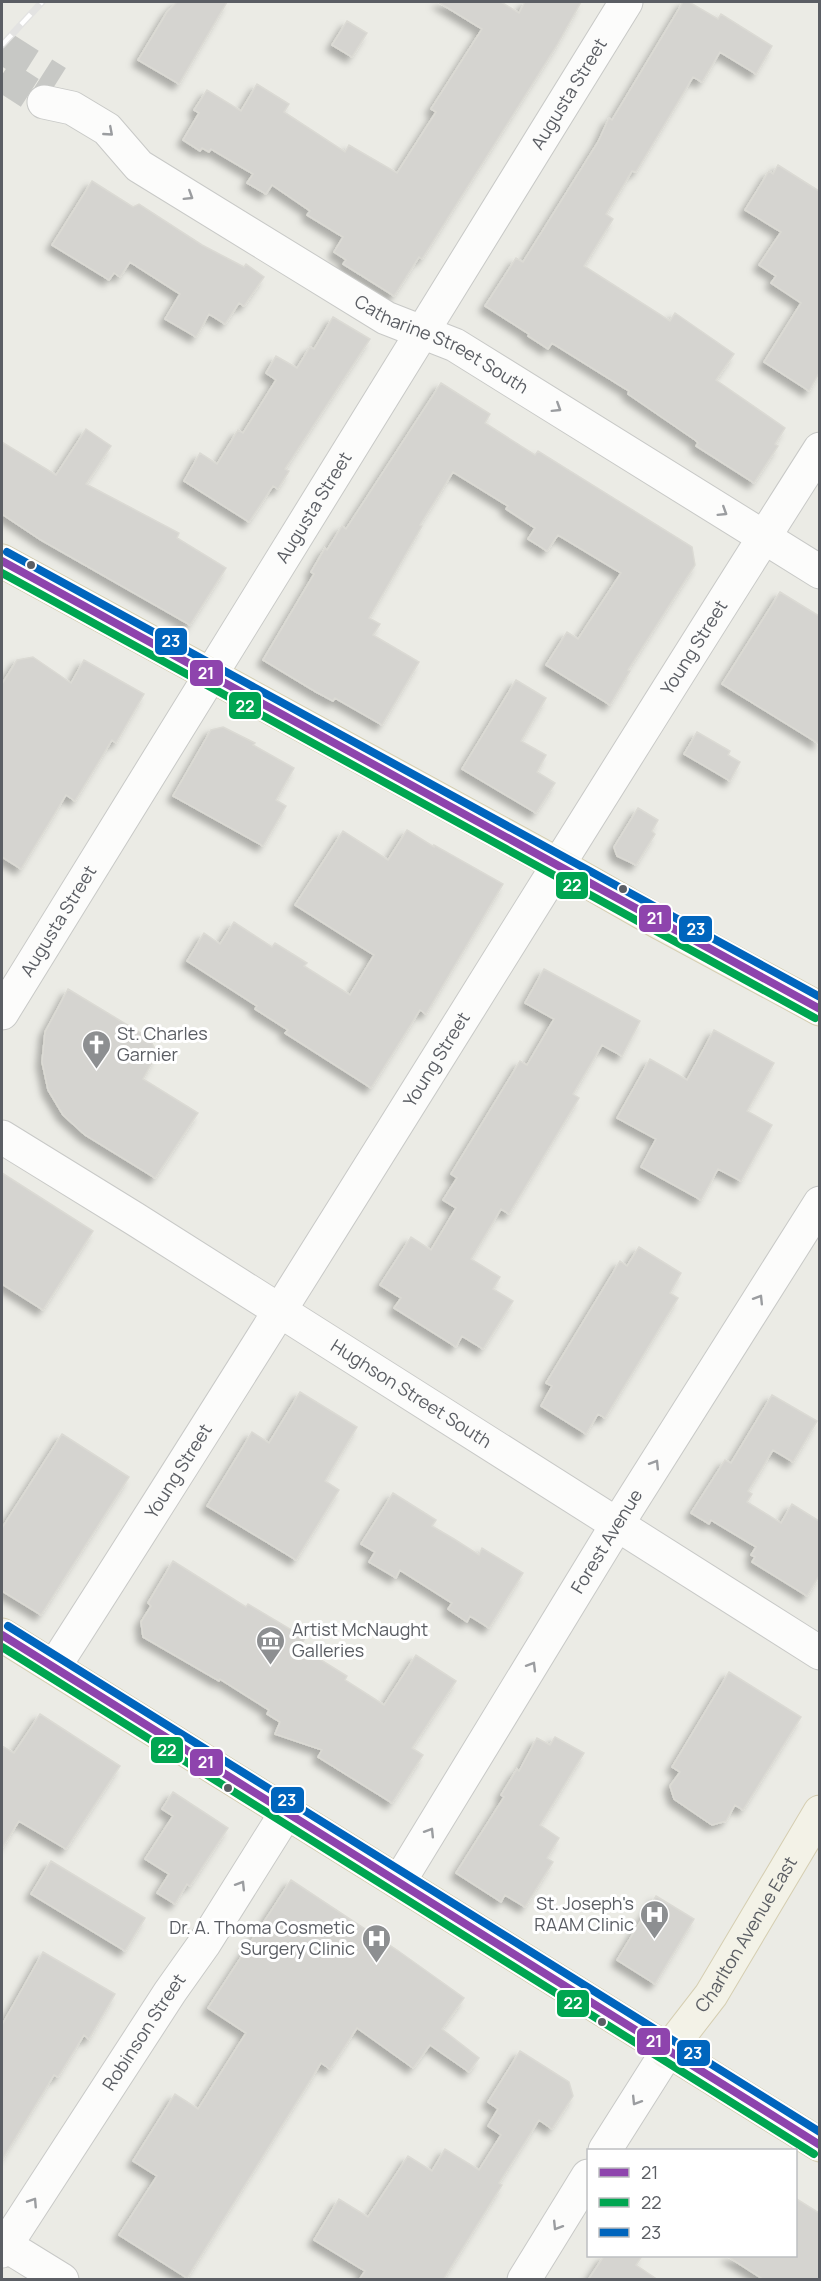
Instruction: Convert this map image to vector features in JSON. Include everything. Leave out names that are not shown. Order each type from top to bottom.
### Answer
[{"type":"main road","points":[[2,561],[819,1009]]},
{"type":"main road","points":[[2,1635],[819,2145]]},
{"type":"main road","name":"Charlton Avenue East","points":[[667,2052],[711,1995],[819,1812]]},
{"type":"street","name":"Augusta Street","points":[[2,1013],[626,2]]},
{"type":"street","name":"Catharine Street South","points":[[58,97],[107,129],[139,166],[386,318],[455,345],[819,572]]},
{"type":"street","name":"Young Street","points":[[54,1667],[280,1312],[557,864],[819,449]]},
{"type":"street","name":"Hughson Street South","points":[[2,1137],[618,1523],[711,1586],[819,1653]]},
{"type":"street","name":"Forest Avenue","points":[[399,1882],[618,1523],[819,1203]]},
{"type":"street","name":"Robinson Street","points":[[3,2246],[204,1944],[286,1814]]},
{"type":"street","points":[[606,2149],[667,2052]]},
{"type":"street","points":[[524,2280],[587,2178]]},
{"type":"street","points":[[3,2246],[62,2280]]},
{"type":"building","points":[[177,2],[227,2],[179,84],[138,60],[167,12]]},
{"type":"building","points":[[438,2],[501,2],[519,13],[525,2],[581,2],[557,45],[422,259],[419,257],[394,296],[343,264],[346,260],[334,252],[343,237],[307,215],[310,211],[272,185],[266,194],[247,183],[253,174],[211,149],[209,152],[202,148],[200,151],[183,140],[199,113],[194,110],[207,90],[241,111],[257,84],[289,104],[284,112],[345,152],[349,145],[397,173],[436,112],[431,109],[482,29]]},
{"type":"building","points":[[683,2],[689,2],[718,19],[721,14],[772,46],[756,74],[720,52],[702,82],[693,77],[636,172],[632,171],[606,214],[613,219],[584,266],[670,321],[675,313],[734,354],[716,380],[785,428],[775,444],[778,446],[754,483],[696,446],[698,443],[695,440],[628,394],[629,391],[552,343],[548,349],[485,306],[516,258],[523,262],[598,142],[609,118],[612,120]]},
{"type":"building","points":[[347,21],[367,33],[352,57],[332,45]]},
{"type":"building","points":[[778,165],[819,191],[819,373],[809,391],[764,362],[801,303],[771,283],[776,276],[759,265],[781,232],[745,210],[769,171],[773,174]]},
{"type":"building","points":[[92,181],[133,207],[139,204],[202,245],[244,267],[246,264],[264,277],[244,306],[239,303],[225,324],[209,314],[196,337],[165,319],[180,294],[130,262],[120,277],[114,273],[109,280],[52,245]]},
{"type":"building","points":[[333,317],[370,339],[285,469],[289,471],[278,489],[273,486],[249,522],[184,481],[200,453],[217,464],[238,430],[243,433],[276,380],[266,373],[276,356],[297,368],[310,347],[314,349]]},
{"type":"building","points":[[441,383],[490,414],[485,423],[535,455],[538,451],[692,547],[695,565],[628,670],[630,671],[610,705],[546,665],[567,632],[578,639],[621,573],[558,535],[547,551],[528,539],[535,528],[506,509],[508,506],[453,472],[420,525],[422,526],[369,618],[380,624],[373,635],[419,662],[382,725],[335,698],[333,701],[316,692],[263,660],[314,574],[311,572],[325,548],[327,550],[342,526],[346,529]]},
{"type":"building","points":[[86,429],[111,446],[86,484],[179,533],[177,538],[226,568],[190,625],[41,540],[2,514],[2,442],[56,475]]},
{"type":"building","points":[[780,592],[819,616],[819,744],[722,684]]},
{"type":"building","points":[[33,657],[71,683],[84,660],[144,694],[116,743],[112,740],[75,801],[66,795],[21,869],[2,857],[2,684],[17,660]]},
{"type":"building","points":[[516,680],[546,698],[521,741],[546,755],[537,772],[555,783],[536,813],[462,769]]},
{"type":"building","points":[[223,727],[255,743],[253,745],[294,768],[276,800],[286,806],[263,846],[173,796],[211,730]]},
{"type":"building","points":[[697,732],[730,751],[728,755],[740,762],[730,781],[684,754]]},
{"type":"building","points":[[638,808],[658,820],[652,831],[655,834],[636,865],[617,856],[614,847]]},
{"type":"building","points":[[407,830],[503,884],[426,1014],[420,1010],[371,1088],[285,1033],[288,1030],[255,1009],[257,1006],[187,961],[204,933],[220,944],[234,922],[272,947],[275,943],[307,963],[304,966],[350,995],[374,955],[295,905],[343,831],[388,860]]},
{"type":"building","points":[[544,969],[640,1021],[622,1056],[602,1045],[573,1094],[579,1098],[509,1214],[501,1209],[471,1259],[500,1277],[493,1289],[513,1301],[483,1349],[462,1336],[456,1347],[394,1308],[401,1298],[380,1285],[411,1237],[431,1250],[456,1208],[443,1200],[457,1178],[451,1174],[520,1061],[527,1065],[554,1019],[525,1003]]},
{"type":"building","name":"St. Charles Garnier","points":[[68,989],[149,1038],[155,1049],[155,1057],[143,1079],[198,1113],[155,1178],[85,1135],[63,1115],[48,1090],[42,1062],[45,1032]]},
{"type":"building","points":[[714,1030],[774,1063],[747,1111],[772,1125],[741,1181],[718,1169],[701,1200],[641,1167],[656,1139],[617,1118],[650,1059],[687,1080]]},
{"type":"building","points":[[2,1173],[93,1231],[43,1310],[2,1284]]},
{"type":"building","points":[[639,1247],[681,1273],[670,1293],[678,1298],[605,1418],[598,1414],[586,1434],[541,1406],[552,1386],[546,1383],[620,1261],[627,1266]]},
{"type":"building","points":[[300,1392],[357,1427],[325,1481],[339,1490],[296,1560],[207,1506],[252,1432],[269,1443]]},
{"type":"building","points":[[772,1395],[817,1421],[793,1462],[773,1450],[748,1491],[752,1494],[747,1502],[781,1523],[792,1504],[819,1521],[819,1576],[807,1596],[752,1562],[755,1557],[751,1555],[756,1547],[711,1520],[709,1524],[691,1513],[725,1460],[731,1463]]},
{"type":"building","points":[[62,1434],[129,1477],[41,1615],[2,1591],[2,1528]]},
{"type":"building","points":[[393,1493],[436,1520],[432,1526],[479,1555],[482,1548],[523,1573],[489,1628],[470,1616],[467,1622],[448,1609],[452,1603],[400,1570],[396,1578],[369,1562],[375,1552],[361,1544]]},
{"type":"building","points":[[173,1561],[246,1607],[248,1604],[305,1638],[300,1647],[347,1676],[345,1680],[384,1705],[416,1655],[456,1681],[412,1748],[423,1755],[392,1803],[318,1757],[322,1750],[275,1734],[280,1722],[267,1714],[269,1710],[220,1679],[219,1681],[143,1637],[141,1622],[151,1606],[148,1603]]},
{"type":"building","points":[[729,1672],[801,1717],[743,1810],[735,1805],[726,1821],[712,1825],[674,1799],[670,1786],[680,1772],[672,1767]]},
{"type":"building","points":[[40,1714],[120,1766],[66,1849],[19,1821],[2,1848],[2,1746],[14,1753]]},
{"type":"building","points":[[555,1737],[584,1753],[540,1825],[559,1838],[547,1858],[553,1862],[525,1907],[505,1895],[501,1902],[456,1873],[504,1797],[501,1795],[517,1769],[519,1771],[537,1738],[550,1745]]},
{"type":"building","points":[[173,1792],[228,1828],[190,1886],[187,1884],[175,1904],[157,1893],[169,1874],[145,1859],[173,1816],[162,1809]]},
{"type":"building","points":[[51,1861],[145,1918],[125,1951],[31,1894]]},
{"type":"building","points":[[291,1880],[397,1950],[464,1998],[442,2029],[479,2058],[469,2072],[430,2045],[413,2068],[357,2028],[330,2069],[321,2063],[187,2278],[119,2235],[157,2176],[133,2161],[175,2094],[198,2109],[246,2033],[208,2008]]},
{"type":"building","points":[[656,1896],[694,1919],[655,1984],[617,1960]]},
{"type":"building","points":[[43,1952],[115,1994],[89,2039],[84,2035],[58,2077],[54,2075],[2,2160],[2,2025]]},
{"type":"building","points":[[520,2051],[569,2082],[573,2096],[552,2129],[539,2120],[499,2183],[502,2185],[443,2280],[359,2280],[365,2271],[314,2240],[339,2199],[368,2217],[408,2156],[432,2171],[445,2149],[479,2170],[501,2135],[488,2126],[498,2109],[488,2102]]},
{"type":"building","points":[[797,2199],[819,2213],[819,2280],[764,2280],[729,2257],[797,2257]]},
{"type":"building","points":[[603,2257],[641,2257],[636,2265],[658,2280],[588,2280]]},
{"type":"tunnel","points":[[2,47],[57,82]]},
{"type":"tunnel","points":[[2,75],[44,102]]},
{"type":"railway","points":[[2,45],[42,2]]},
{"type":"transit line","name":"23","points":[[7,552],[820,997]]},
{"type":"transit line","name":"21","points":[[2,561],[820,1009]]},
{"type":"transit line","name":"22","points":[[2,573],[815,1018]]},
{"type":"transit line","name":"23","points":[[8,1626],[820,2132]]},
{"type":"transit line","name":"21","points":[[2,1635],[820,2145]]},
{"type":"transit line","name":"22","points":[[2,1647],[814,2154]]},
{"type":"place","name":"St. Charles Garnier","points":[[96,1070]]},
{"type":"place","name":"Artist McNaught Galleries","points":[[271,1666]]},
{"type":"place","name":"St. Joseph's RAAM Clinic","points":[[655,1940]]},
{"type":"place","name":"Dr. A. Thoma Cosmetic Surgery Clinic","points":[[376,1964]]}]
